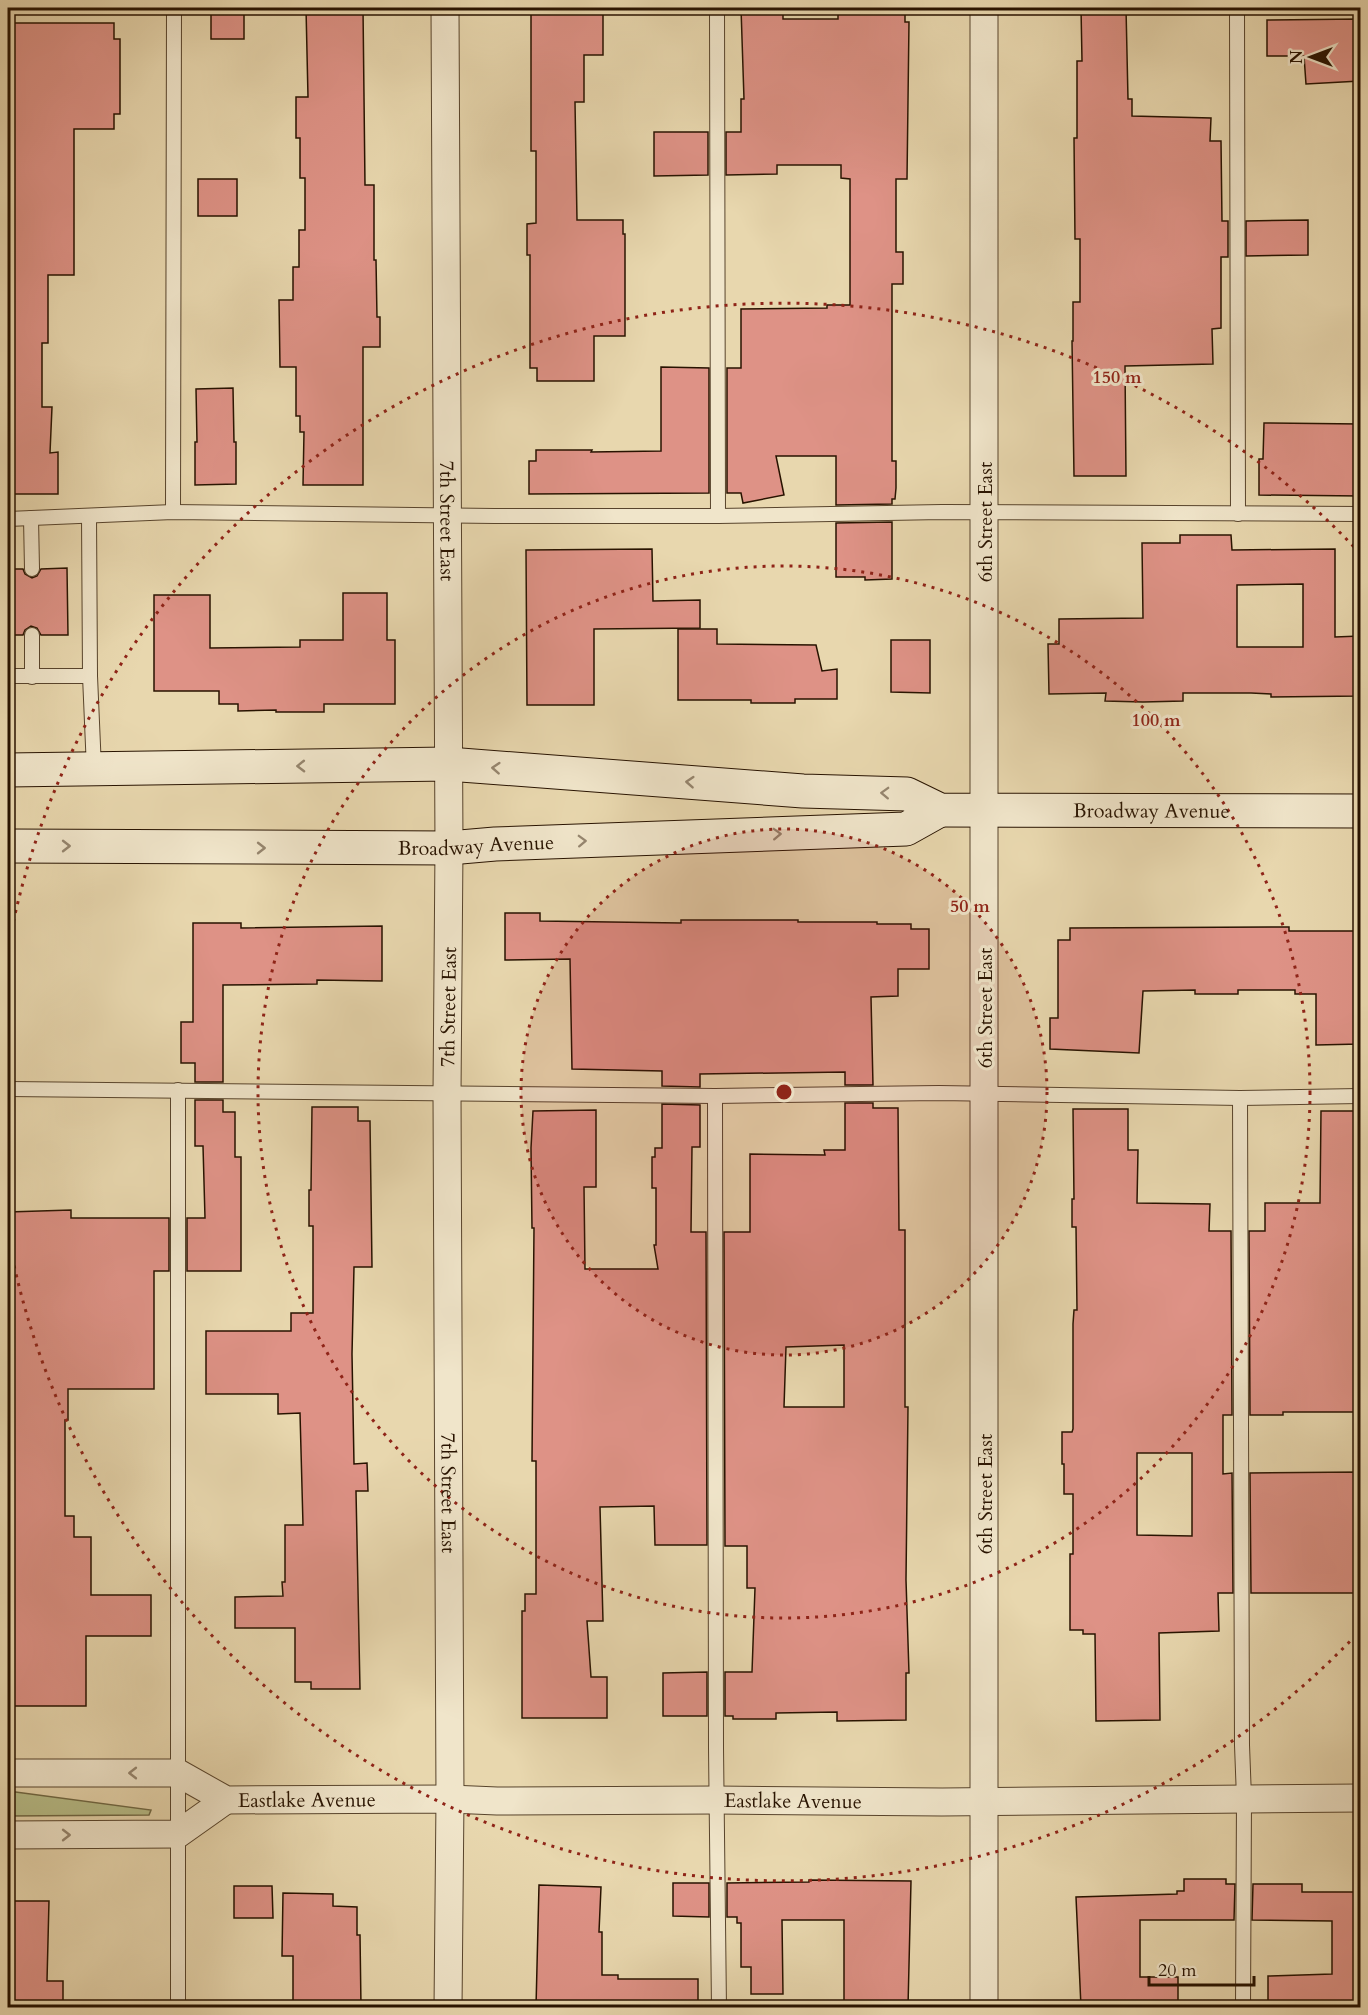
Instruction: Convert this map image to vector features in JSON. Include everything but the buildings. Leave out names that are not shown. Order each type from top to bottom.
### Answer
[{"type":"main road","name":"Broadway Avenue","points":[[8,770],[448,764],[803,790],[907,794],[940,810],[1360,811]]},
{"type":"main road","name":"Broadway Avenue","points":[[8,846],[449,848],[495,844],[906,830],[940,810]]},
{"type":"street","name":"7th Street East","points":[[445,8],[449,516],[447,1094],[450,1799],[448,2007]]},
{"type":"street","name":"6th Street East","points":[[984,8],[986,810],[984,2007]]},
{"type":"street","name":"Eastlake Avenue","points":[[8,1773],[178,1773],[226,1800],[983,1801],[1360,1798]]},
{"type":"street","name":"Eastlake Avenue","points":[[178,1834],[226,1800]]},
{"type":"street","points":[[8,1835],[178,1834]]},
{"type":"lane","points":[[173,512],[174,8]]},
{"type":"lane","points":[[717,8],[718,516]]},
{"type":"lane","points":[[1237,8],[1238,514]]},
{"type":"lane","points":[[8,519],[173,512],[449,516],[718,516],[985,512],[1360,514]]},
{"type":"lane","points":[[89,516],[90,676],[94,769]]},
{"type":"lane","points":[[31,518],[32,569]]},
{"type":"lane","points":[[32,635],[32,677]]},
{"type":"lane","points":[[8,676],[90,676]]},
{"type":"lane","points":[[8,1089],[715,1096],[986,1093],[1240,1098],[1360,1096]]},
{"type":"lane","points":[[178,1090],[178,2007]]},
{"type":"lane","points":[[715,1096],[716,1800],[719,2007]]},
{"type":"lane","points":[[1240,1098],[1243,2007]]},
{"type":"green space","points":[[8,1791],[151,1810],[149,1815],[8,1816]]}]
